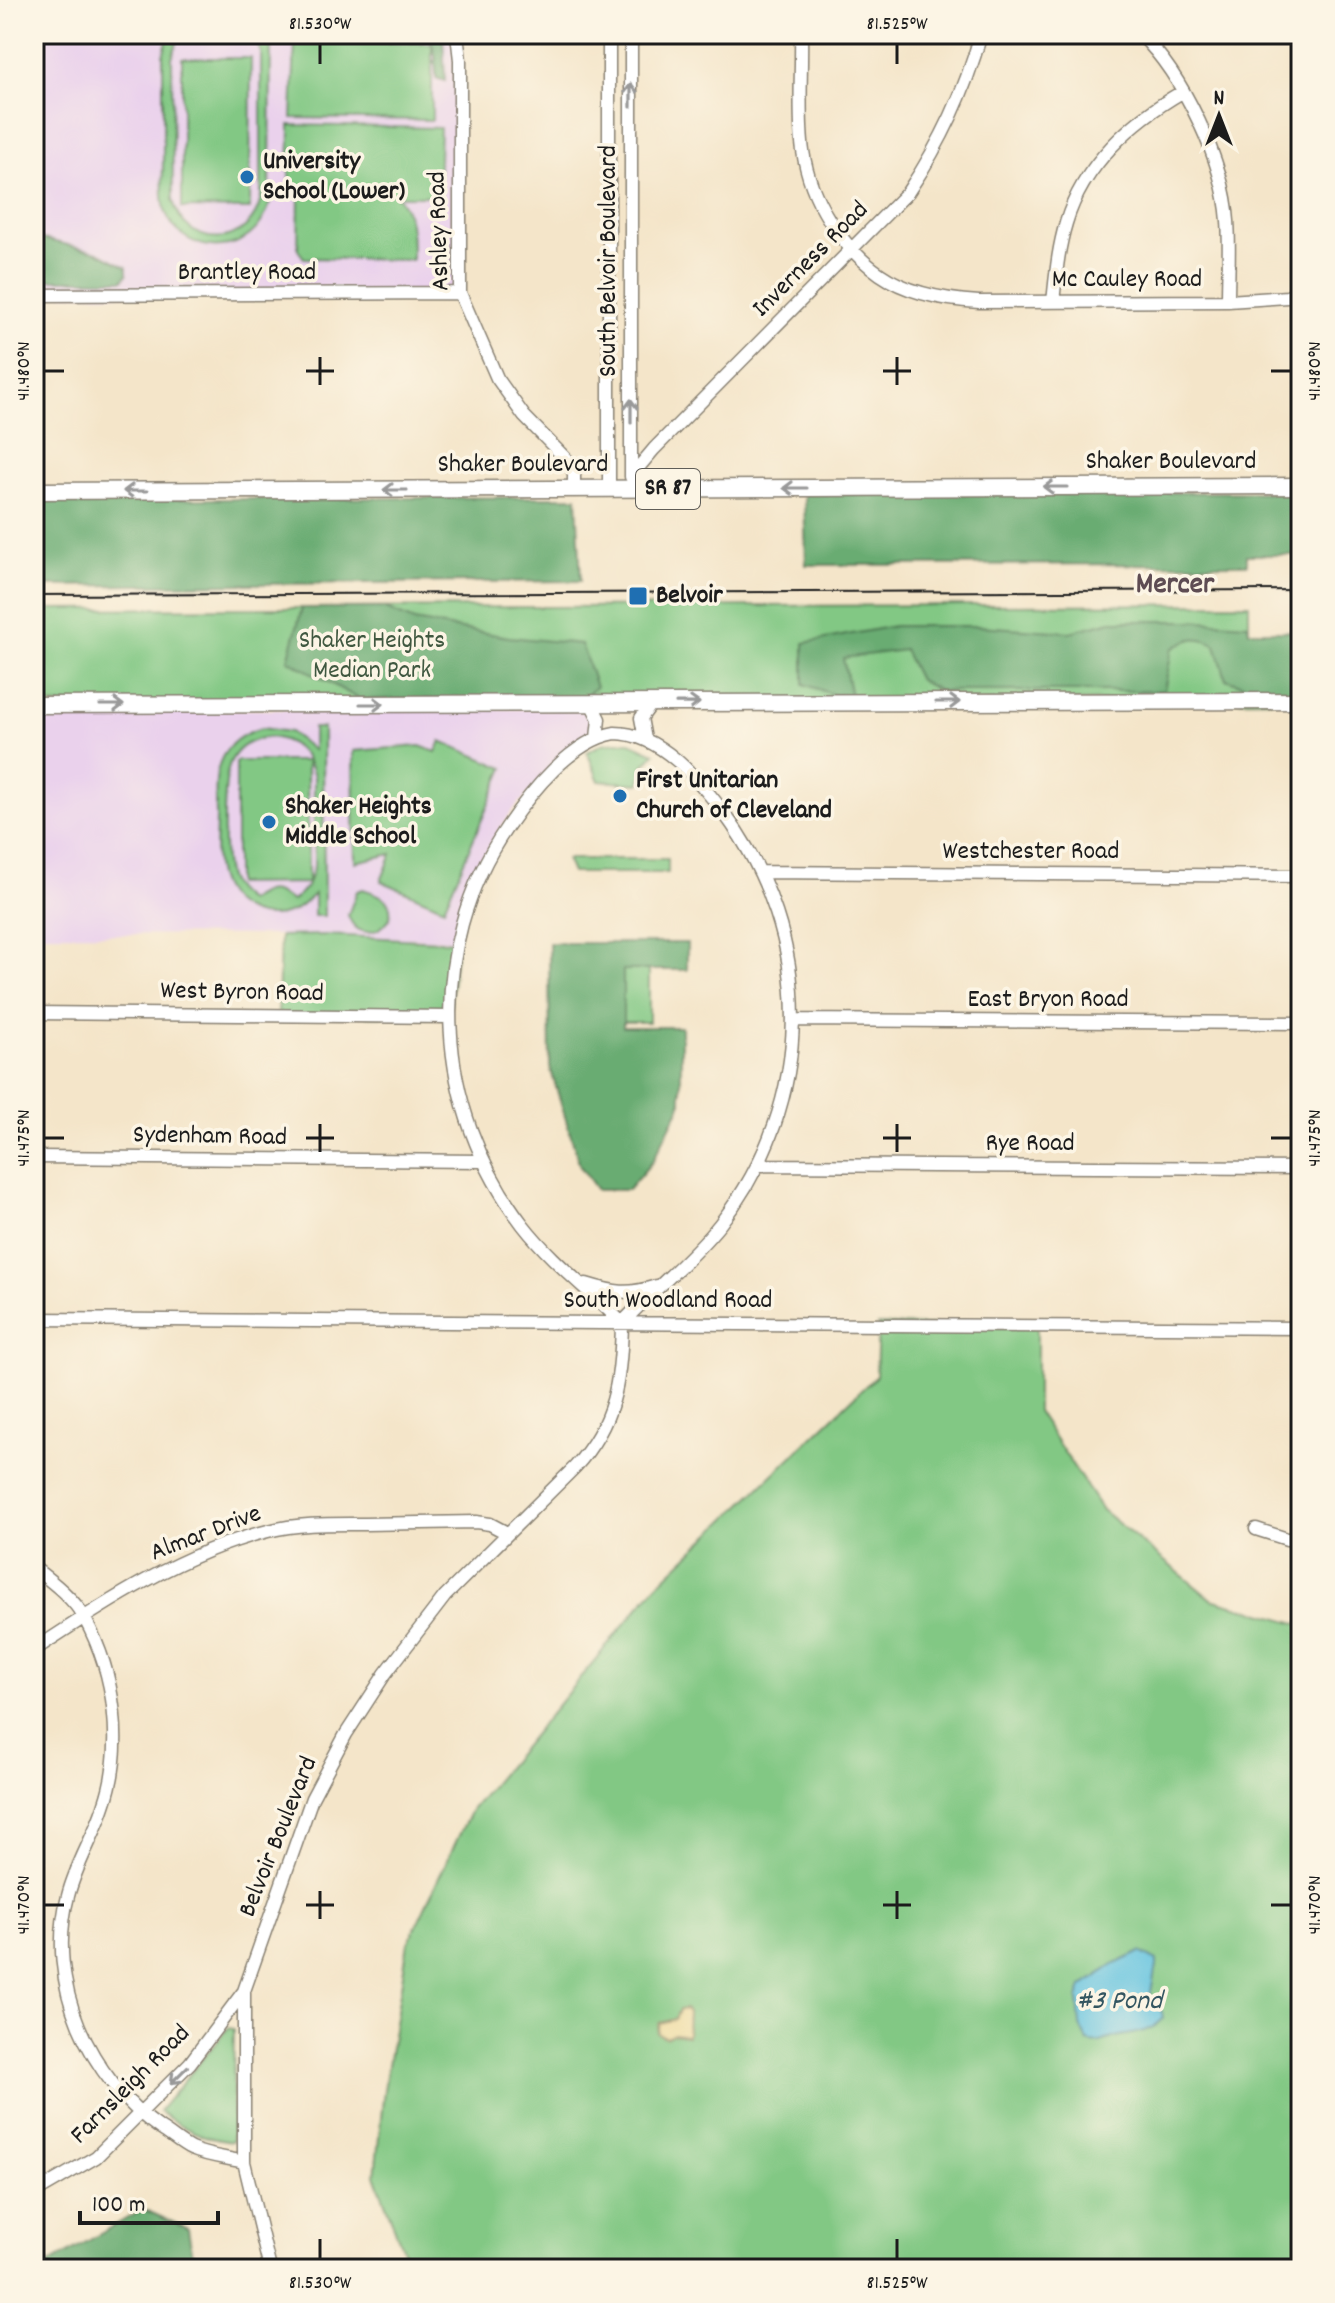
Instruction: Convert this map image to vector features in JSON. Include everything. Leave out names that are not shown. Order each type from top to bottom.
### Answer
[{"type":"main road","name":"Shaker Boulevard","points":[[34,491],[1301,486]]},
{"type":"main road","points":[[34,705],[1301,701]]},
{"type":"street","name":"Ashley Road","points":[[457,34],[460,60],[460,293],[497,378],[524,416],[568,461],[574,473],[574,488]]},
{"type":"street","name":"South Belvoir Boulevard","points":[[609,34],[609,488]]},
{"type":"street","name":"South Belvoir Boulevard","points":[[630,489],[631,34]]},
{"type":"street","name":"Mc Cauley Road","points":[[801,34],[803,150],[813,190],[830,222],[853,250],[881,275],[910,288],[952,300],[1228,301],[1287,297],[1301,292]]},
{"type":"street","name":"Inverness Road","points":[[630,489],[638,468],[654,449],[908,192],[937,148],[963,94],[981,34]]},
{"type":"street","points":[[1140,34],[1168,69],[1197,116],[1220,175],[1228,220],[1228,301]]},
{"type":"street","points":[[1053,302],[1057,259],[1067,220],[1081,190],[1126,131],[1182,92]]},
{"type":"street","name":"Brantley Road","points":[[34,295],[460,293]]},
{"type":"street","points":[[609,447],[620,455],[631,448]]},
{"type":"street","points":[[591,703],[599,719],[597,738]]},
{"type":"street","points":[[645,739],[641,718],[652,703]]},
{"type":"street","points":[[622,733],[645,739],[679,764],[710,796],[744,841],[762,872],[784,941],[794,1020],[782,1099],[758,1165],[733,1207],[706,1241],[622,1323],[536,1241],[482,1161],[459,1096],[449,1017],[457,942],[483,868],[525,802],[564,761],[597,738],[622,733]]},
{"type":"street","name":"Westchester Road","points":[[762,872],[1301,876]]},
{"type":"street","name":"West Byron Road","points":[[34,1013],[449,1017]]},
{"type":"street","name":"East Bryon Road","points":[[794,1020],[1301,1023]]},
{"type":"street","name":"Sydenham Road","points":[[34,1157],[482,1161]]},
{"type":"street","name":"Rye Road","points":[[758,1165],[1301,1168]]},
{"type":"street","points":[[583,1283],[616,1293],[658,1285]]},
{"type":"street","name":"South Woodland Road","points":[[34,1319],[1301,1328]]},
{"type":"street","name":"Belvoir Boulevard","points":[[270,2269],[244,2162],[244,1991],[312,1798],[346,1734],[385,1674],[445,1596],[575,1467],[601,1433],[619,1380],[622,1323]]},
{"type":"street","name":"Almar Drive","points":[[34,1650],[156,1575],[270,1531],[323,1524],[476,1522],[490,1524],[507,1533]]},
{"type":"street","points":[[1256,1529],[1287,1539],[1301,1539]]},
{"type":"street","points":[[34,1568],[85,1617],[108,1675],[114,1712],[114,1770],[104,1807],[68,1896],[63,1924],[68,1997],[101,2072],[139,2114],[191,2149],[244,2162]]},
{"type":"street","name":"Farnsleigh Road","points":[[34,2193],[96,2157],[190,2063],[244,1991]]},
{"type":"shaded area","name":"University School (Lower)","points":[[34,34],[457,34],[460,293],[34,295]]},
{"type":"shaded area","name":"Shaker Heights Middle School","points":[[586,709],[593,717],[593,731],[568,751],[512,811],[496,834],[470,885],[453,940],[327,935],[34,934],[34,710]]},
{"type":"green space","points":[[169,34],[180,34],[172,58],[173,200],[180,217],[191,229],[204,236],[218,238],[232,235],[245,227],[255,214],[261,197],[261,53],[254,34],[271,34],[270,203],[256,230],[237,243],[209,246],[190,240],[175,228],[165,210],[162,185],[163,55]]},
{"type":"green space","points":[[292,34],[349,34],[343,42],[432,43],[432,120],[292,118],[295,41]]},
{"type":"green space","points":[[430,34],[443,34],[445,81],[436,78]]},
{"type":"green space","points":[[182,58],[251,58],[250,209],[182,208]]},
{"type":"green space","points":[[290,125],[440,128],[438,196],[397,196],[409,218],[412,260],[304,258],[298,250],[299,195],[289,195]]},
{"type":"green space","points":[[34,237],[98,252],[127,267],[127,274],[123,280],[34,280]]},
{"type":"green space","points":[[1301,492],[1301,555],[1247,555],[1247,564],[806,565],[804,494]]},
{"type":"green space","points":[[577,497],[581,581],[34,586],[34,500]]},
{"type":"green space","name":"Shaker Heights Median Park","points":[[1249,604],[1249,631],[1301,631],[1301,700],[34,705],[34,609]]},
{"type":"green space","points":[[302,608],[384,608],[414,621],[509,637],[581,644],[596,687],[581,700],[359,699],[288,660]]},
{"type":"green space","points":[[1111,621],[1199,621],[1248,624],[1249,631],[1301,631],[1301,690],[1264,689],[1226,679],[1216,645],[1204,639],[1189,640],[1172,649],[1164,691],[939,691],[919,680],[904,650],[843,658],[851,696],[834,695],[804,684],[804,643],[894,626],[978,626],[1070,632]]},
{"type":"green space","points":[[262,728],[290,732],[313,750],[313,728],[323,728],[324,916],[314,916],[314,894],[298,908],[284,914],[272,916],[250,912],[231,899],[219,879],[215,848],[219,766],[233,742]],"holes":[[[263,738],[278,738],[298,749],[314,776],[314,866],[307,887],[292,901],[270,891],[248,901],[231,884],[226,867],[226,781],[232,759],[239,750]]]},
{"type":"green space","points":[[441,741],[504,768],[444,908],[381,881],[392,854],[355,862],[353,751],[420,746],[436,752]]},
{"type":"green space","points":[[630,742],[655,753],[643,766],[640,784],[599,781],[587,752],[602,744]]},
{"type":"green space","points":[[236,761],[307,761],[308,883],[236,884]]},
{"type":"green space","points":[[566,859],[668,859],[668,873],[572,873]]},
{"type":"green space","points":[[363,889],[384,898],[389,905],[390,918],[374,931],[356,928],[348,915],[357,891]]},
{"type":"green space","points":[[327,935],[457,942],[449,1017],[278,1015],[280,936]]},
{"type":"green space","points":[[549,943],[687,943],[687,970],[623,970],[623,1027],[681,1027],[681,1105],[652,1162],[628,1190],[597,1190],[580,1166],[550,1067]]},
{"type":"green space","points":[[623,970],[649,970],[649,1022],[623,1022]]},
{"type":"green space","points":[[878,1325],[1037,1327],[1037,1411],[1102,1510],[1211,1599],[1301,1624],[1301,2269],[410,2269],[375,2175],[384,2090],[408,1943],[471,1810],[657,1585],[876,1376]]},
{"type":"green space","points":[[228,2028],[234,2029],[232,2142],[193,2132],[159,2111]]},
{"type":"green space","points":[[143,2209],[188,2229],[195,2269],[40,2269]]},
{"type":"sand","points":[[679,2010],[688,2012],[687,2036],[673,2034],[665,2037],[657,2033],[659,2023],[675,2019]]},
{"type":"water","name":"#3 Pond","points":[[1140,1952],[1157,1961],[1150,1997],[1162,2012],[1163,2019],[1143,2031],[1100,2042],[1087,2041],[1080,2026],[1078,1998],[1082,1987],[1113,1965]]},
{"type":"tram line","points":[[34,595],[1301,590]]},
{"type":"place","name":"University School (Lower)","points":[[247,177]]},
{"type":"place","name":"Belvoir","points":[[638,596]]},
{"type":"place","name":"First Unitarian Church of Cleveland","points":[[620,796]]},
{"type":"place","name":"Shaker Heights Middle School","points":[[269,822]]},
{"type":"district","name":"Mercer","points":[[1175,586]]}]
